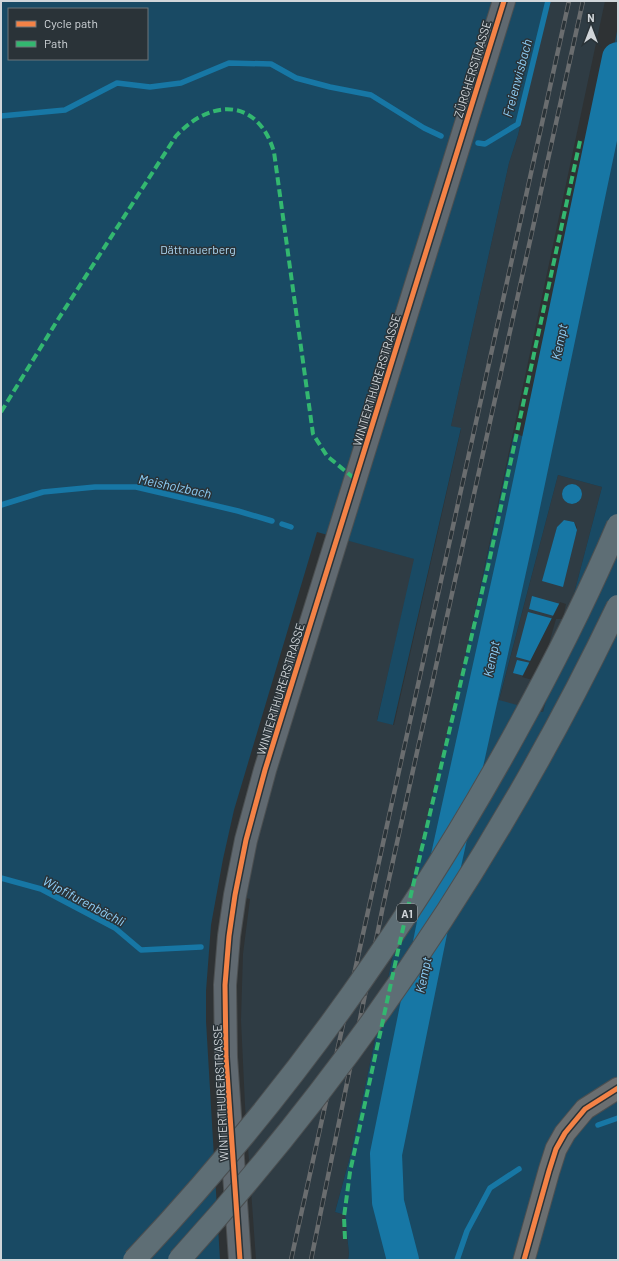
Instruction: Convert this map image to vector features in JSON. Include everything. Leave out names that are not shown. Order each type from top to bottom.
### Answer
[{"type":"highway","name":"A1","points":[[134,1260],[200,1186],[267,1106],[352,993],[406,914],[457,834],[521,724],[572,625],[618,526]]},
{"type":"highway","points":[[179,1260],[262,1164],[318,1094],[379,1012],[426,944],[514,804],[558,725],[618,606]]},
{"type":"main road","name":"ZÜRCHERSTRASSE","points":[[460,142],[504,1]]},
{"type":"main road","name":"WINTERTHURERSTRASSE","points":[[240,1260],[229,1100],[225,1014],[229,936],[240,867],[265,770],[460,142]]},
{"type":"street","points":[[524,1260],[549,1171],[565,1133],[585,1109],[618,1088]]},
{"type":"shaded area","points":[[549,1],[605,1],[465,658],[414,874],[398,931],[351,1153],[335,1212],[345,1215],[349,1254],[348,1260],[256,1260],[245,1105],[241,1020],[243,954],[250,899],[235,895],[337,537],[415,559],[377,720],[394,725],[461,429],[451,426],[509,163],[518,135]]},
{"type":"shaded area","points":[[558,475],[602,487],[543,712],[499,701]],"holes":[[[572,484],[582,497],[577,503],[572,504],[565,501],[562,494],[567,485]],[[564,520],[574,522],[577,527],[577,532],[543,581],[557,527]]]},
{"type":"shaded area","points":[[572,484],[579,487],[582,494],[579,501],[572,504],[565,501],[562,494],[565,487]]},
{"type":"shaded area","points":[[564,520],[574,522],[577,530],[563,587],[542,581],[557,527]]},
{"type":"shaded area","points":[[532,596],[564,605],[561,618],[529,609]]},
{"type":"shaded area","points":[[528,612],[554,619],[541,664],[516,657]]},
{"type":"shaded area","points":[[517,660],[540,665],[536,679],[513,673]]},
{"type":"green space","name":"Dättnauerberg","points":[[1,1],[549,1],[518,135],[509,163],[451,426],[461,428],[393,725],[377,721],[414,559],[317,532],[234,810],[211,925],[206,991],[206,1021],[220,1260],[1,1260]]},
{"type":"green space","points":[[618,26],[618,1260],[348,1260],[349,1254],[345,1215],[335,1212],[351,1153],[398,931],[414,874],[465,658],[514,433],[548,446],[600,118]],"holes":[[[558,475],[602,487],[543,712],[499,700]]]},
{"type":"pier","points":[[560,602],[566,604],[563,619],[556,619],[543,665],[536,681],[522,677]]},
{"type":"waterway","name":"Freienwisbach","points":[[478,143],[485,144],[518,124],[548,1]]},
{"type":"waterway","name":"Kempt","points":[[403,1260],[388,1202],[386,1154],[443,874],[519,530],[618,58]]},
{"type":"waterway","name":"Freienwisbach","points":[[1,116],[65,110],[117,83],[150,87],[181,83],[229,63],[271,64],[296,78],[330,87],[371,95],[424,128],[441,136]]},
{"type":"waterway","points":[[606,113],[618,115]]},
{"type":"waterway","name":"Meisholzbach","points":[[1,505],[43,492],[95,487],[136,487],[238,511],[272,521]]},
{"type":"waterway","name":"Meisholzbach","points":[[282,524],[291,527]]},
{"type":"waterway","name":"Wipfifurenbächli","points":[[1,878],[41,889],[115,928],[141,950],[201,947]]},
{"type":"waterway","points":[[598,1125],[618,1118]]},
{"type":"waterway","points":[[457,1260],[467,1231],[490,1188],[519,1169]]},
{"type":"railway","points":[[291,1260],[569,1]]},
{"type":"railway","points":[[311,1260],[383,906],[583,1]]},
{"type":"marked path","points":[[1,412],[57,321],[176,136],[204,115],[218,110],[232,110],[245,113],[257,121],[267,134],[274,152],[313,434],[327,456],[355,479]]},
{"type":"marked path","points":[[345,1239],[344,1217],[350,1172],[401,937],[489,562],[580,141]]},
{"type":"cycle path","points":[[240,1260],[226,1057],[225,985],[229,936],[235,895],[246,840],[265,770],[504,1]]},
{"type":"cycle path","points":[[524,1260],[556,1149],[565,1133],[585,1109],[618,1088]]}]
